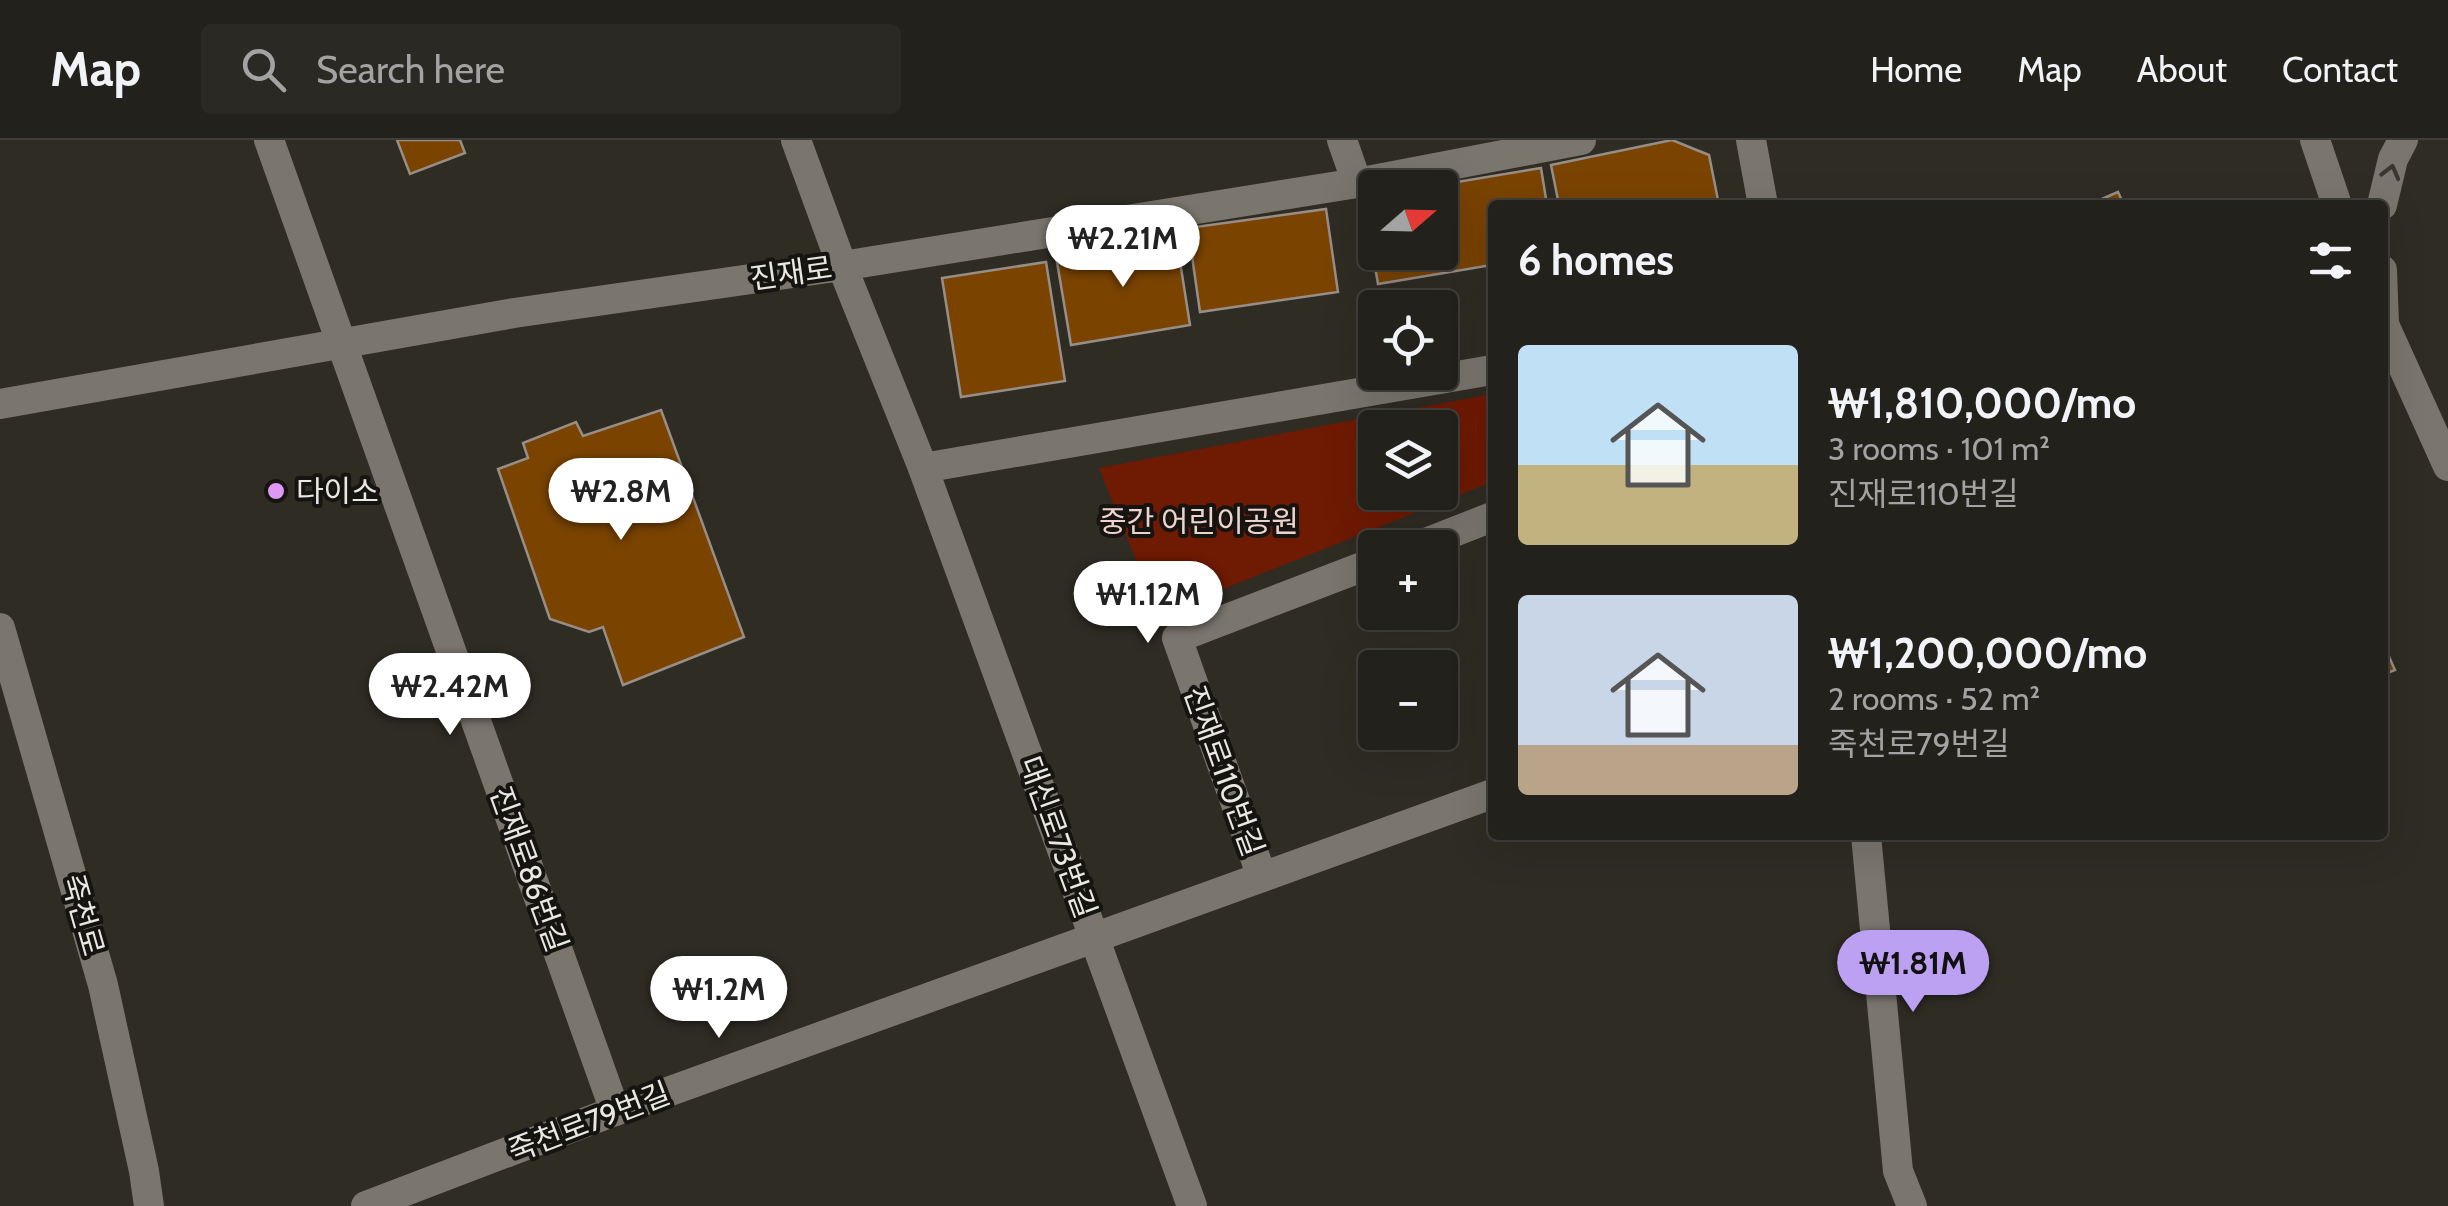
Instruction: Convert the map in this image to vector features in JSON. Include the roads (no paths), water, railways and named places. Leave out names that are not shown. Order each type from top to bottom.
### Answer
[{"type":"street","name":"진재로86번길","points":[[269,140],[615,1111]]},
{"type":"street","name":"대신로73번길","points":[[796,140],[923,468],[1192,1206]]},
{"type":"street","points":[[1342,140],[1358,183]]},
{"type":"street","name":"진재로","points":[[1425,170],[1581,140]]},
{"type":"street","points":[[1751,140],[1762,200]]},
{"type":"street","points":[[2315,140],[2336,200]]},
{"type":"street","points":[[2383,200],[2403,140]]},
{"type":"street","name":"진재로","points":[[0,404],[514,314],[1358,183]]},
{"type":"street","points":[[2388,331],[2448,466]]},
{"type":"street","points":[[923,468],[1488,371]]},
{"type":"street","points":[[1458,530],[1488,519]]},
{"type":"street","name":"진재로110번길","points":[[1262,877],[1177,638],[1358,569]]},
{"type":"street","name":"죽천로","points":[[0,628],[103,985],[149,1206]]},
{"type":"street","name":"진재로110번길","points":[[1094,937],[1488,795]]},
{"type":"street","points":[[1866,840],[1898,1171],[1912,1206]]},
{"type":"street","name":"죽천로79번길","points":[[366,1206],[1094,937]]},
{"type":"place","name":"다이소","points":[[276,491]]},
{"type":"park label","name":"중간 어린이공원","points":[[1199,521]]}]
